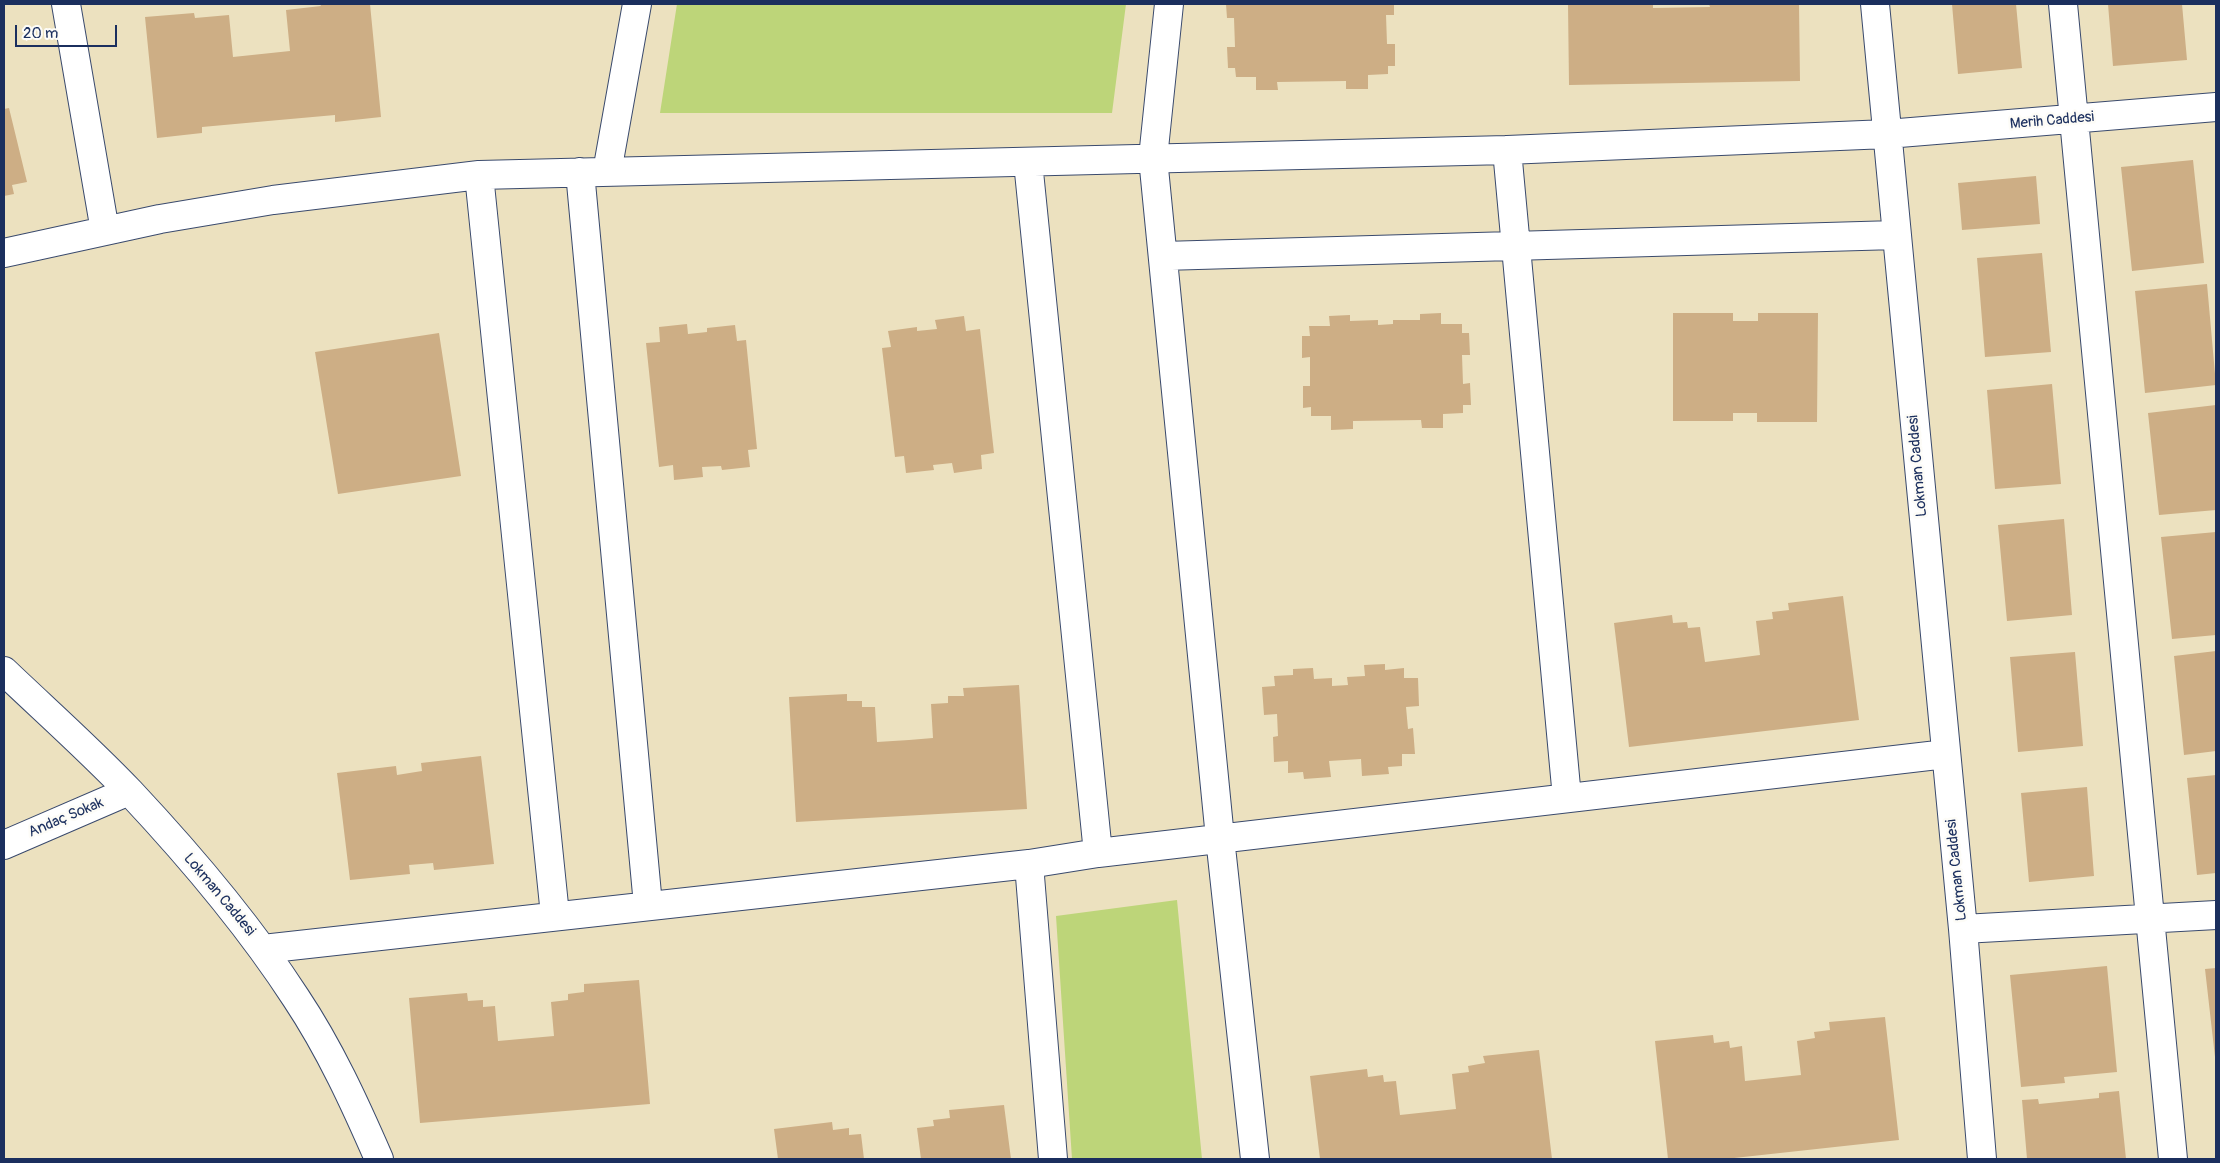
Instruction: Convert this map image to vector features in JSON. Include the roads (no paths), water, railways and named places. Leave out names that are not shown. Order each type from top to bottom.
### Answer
[{"type":"street","points":[[66,4],[105,231]]},
{"type":"street","points":[[637,4],[594,172],[648,905]]},
{"type":"street","points":[[1169,4],[1153,158],[1220,838],[1255,1159]]},
{"type":"street","name":"Lokman Caddesi","points":[[1875,4],[1963,929],[1982,1159]]},
{"type":"street","points":[[2063,4],[2173,1159]]},
{"type":"street","name":"Merih Caddesi","points":[[4,253],[105,231],[273,200],[479,175],[1507,150],[1887,134],[2216,107]]},
{"type":"street","points":[[1507,150],[1567,798]]},
{"type":"street","points":[[1028,162],[1098,853]]},
{"type":"street","points":[[479,175],[554,915]]},
{"type":"street","points":[[1163,256],[1896,235]]},
{"type":"street","name":"Lokman Caddesi","points":[[4,671],[129,791],[226,901],[264,949],[328,1051],[379,1159]]},
{"type":"street","points":[[264,949],[554,915],[1029,864],[1098,853],[1220,838],[1946,754]]},
{"type":"street","name":"Andaç Sokak","points":[[4,845],[129,791]]},
{"type":"street","points":[[1029,864],[1053,1159]]},
{"type":"street","name":"Lokman Caddesi","points":[[1963,929],[2216,915]]}]
